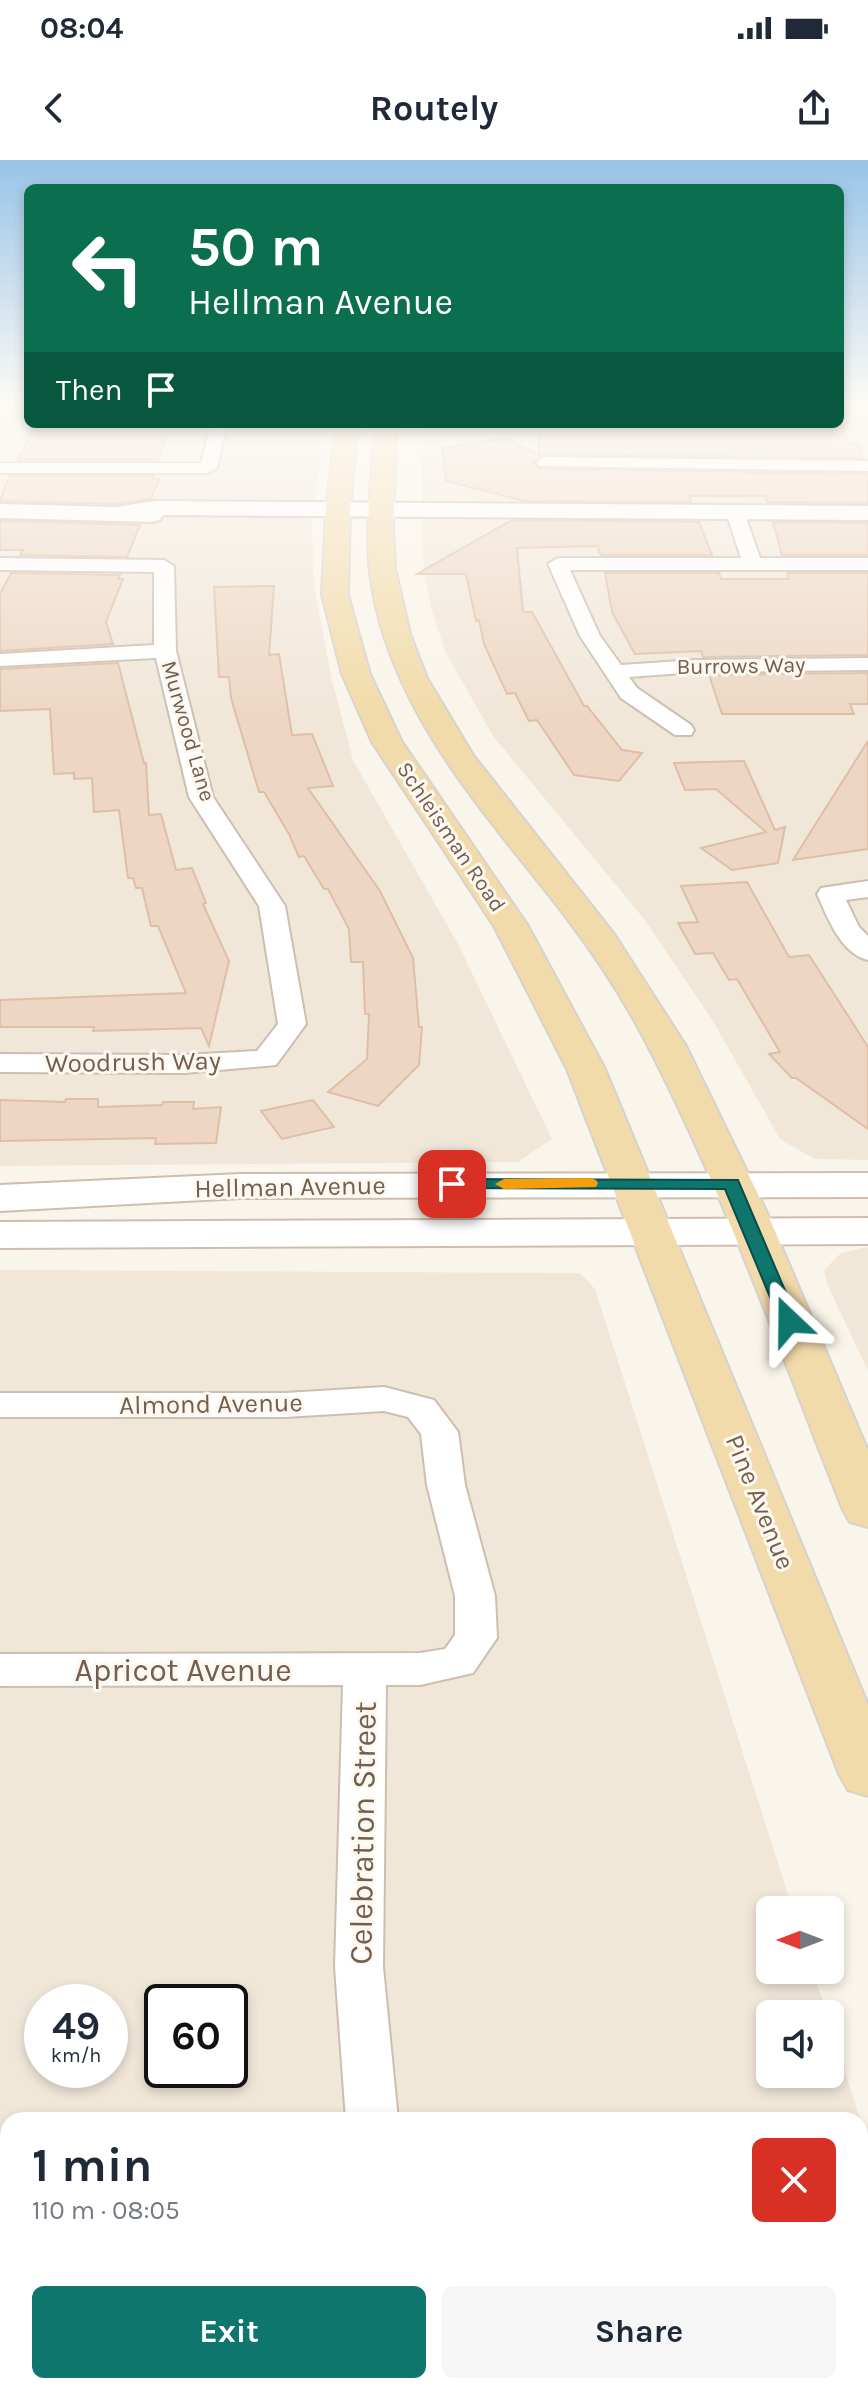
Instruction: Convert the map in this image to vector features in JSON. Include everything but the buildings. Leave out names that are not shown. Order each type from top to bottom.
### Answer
[{"type":"main road","name":"Schleisman Road","points":[[339,505],[335,595],[356,674],[370,707],[409,778],[511,926],[536,970],[586,1069],[651,1231]]},
{"type":"main road","name":"Schleisman Road","points":[[383,505],[382,560],[388,602],[403,655],[418,690],[475,780],[618,964],[666,1045],[732,1184]]},
{"type":"main road","points":[[732,1184],[868,1510]]},
{"type":"main road","name":"Hellman Avenue","points":[[0,1198],[241,1186],[868,1185]]},
{"type":"main road","name":"Pine Avenue","points":[[651,1231],[868,1774]]},
{"type":"main road","name":"Hellman Avenue","points":[[0,1235],[868,1231]]},
{"type":"street","points":[[0,511],[124,512],[145,515],[383,512],[470,516],[480,511],[868,513]]},
{"type":"street","points":[[735,512],[752,564]]},
{"type":"street","name":"Murwood Lane","points":[[0,564],[164,566],[165,651],[201,797],[272,906],[292,1024],[266,1059]]},
{"type":"street","points":[[683,730],[629,693],[590,636],[558,564],[868,564]]},
{"type":"street","points":[[0,660],[165,651]]},
{"type":"street","name":"Burrows Way","points":[[615,672],[732,665],[868,664]]},
{"type":"street","points":[[868,889],[830,894],[847,930],[868,952]]},
{"type":"street","name":"Woodrush Way","points":[[0,1063],[184,1064],[266,1059]]},
{"type":"street","name":"Almond Avenue","points":[[0,1405],[285,1405],[384,1399],[421,1408]]},
{"type":"street","name":"Celebration Street","points":[[371,2112],[359,1967],[365,1669],[420,1669],[458,1662],[476,1638],[475,1596],[446,1485],[439,1432],[421,1408]]},
{"type":"street","name":"Apricot Avenue","points":[[0,1670],[365,1669]]},
{"type":"shaded area","points":[[0,505],[315,505],[312,528],[314,586],[332,680],[353,760],[458,944],[552,1139],[518,1162],[0,1166]]},
{"type":"shaded area","points":[[422,505],[868,505],[868,1160],[814,1159],[780,1139],[713,1021],[644,919],[493,736],[445,651],[424,573]]},
{"type":"shaded area","points":[[868,1247],[868,1371],[827,1284],[824,1270],[841,1253]]},
{"type":"shaded area","points":[[0,1270],[580,1273],[595,1289],[789,1896],[756,1896],[756,1984],[817,1984],[823,2000],[756,2000],[756,2088],[844,2088],[844,2069],[858,2112],[0,2112]]},
{"type":"slow traffic","points":[[504,1184],[590,1183]]},
{"type":"route","points":[[452,1184],[732,1184],[789,1321]]}]
